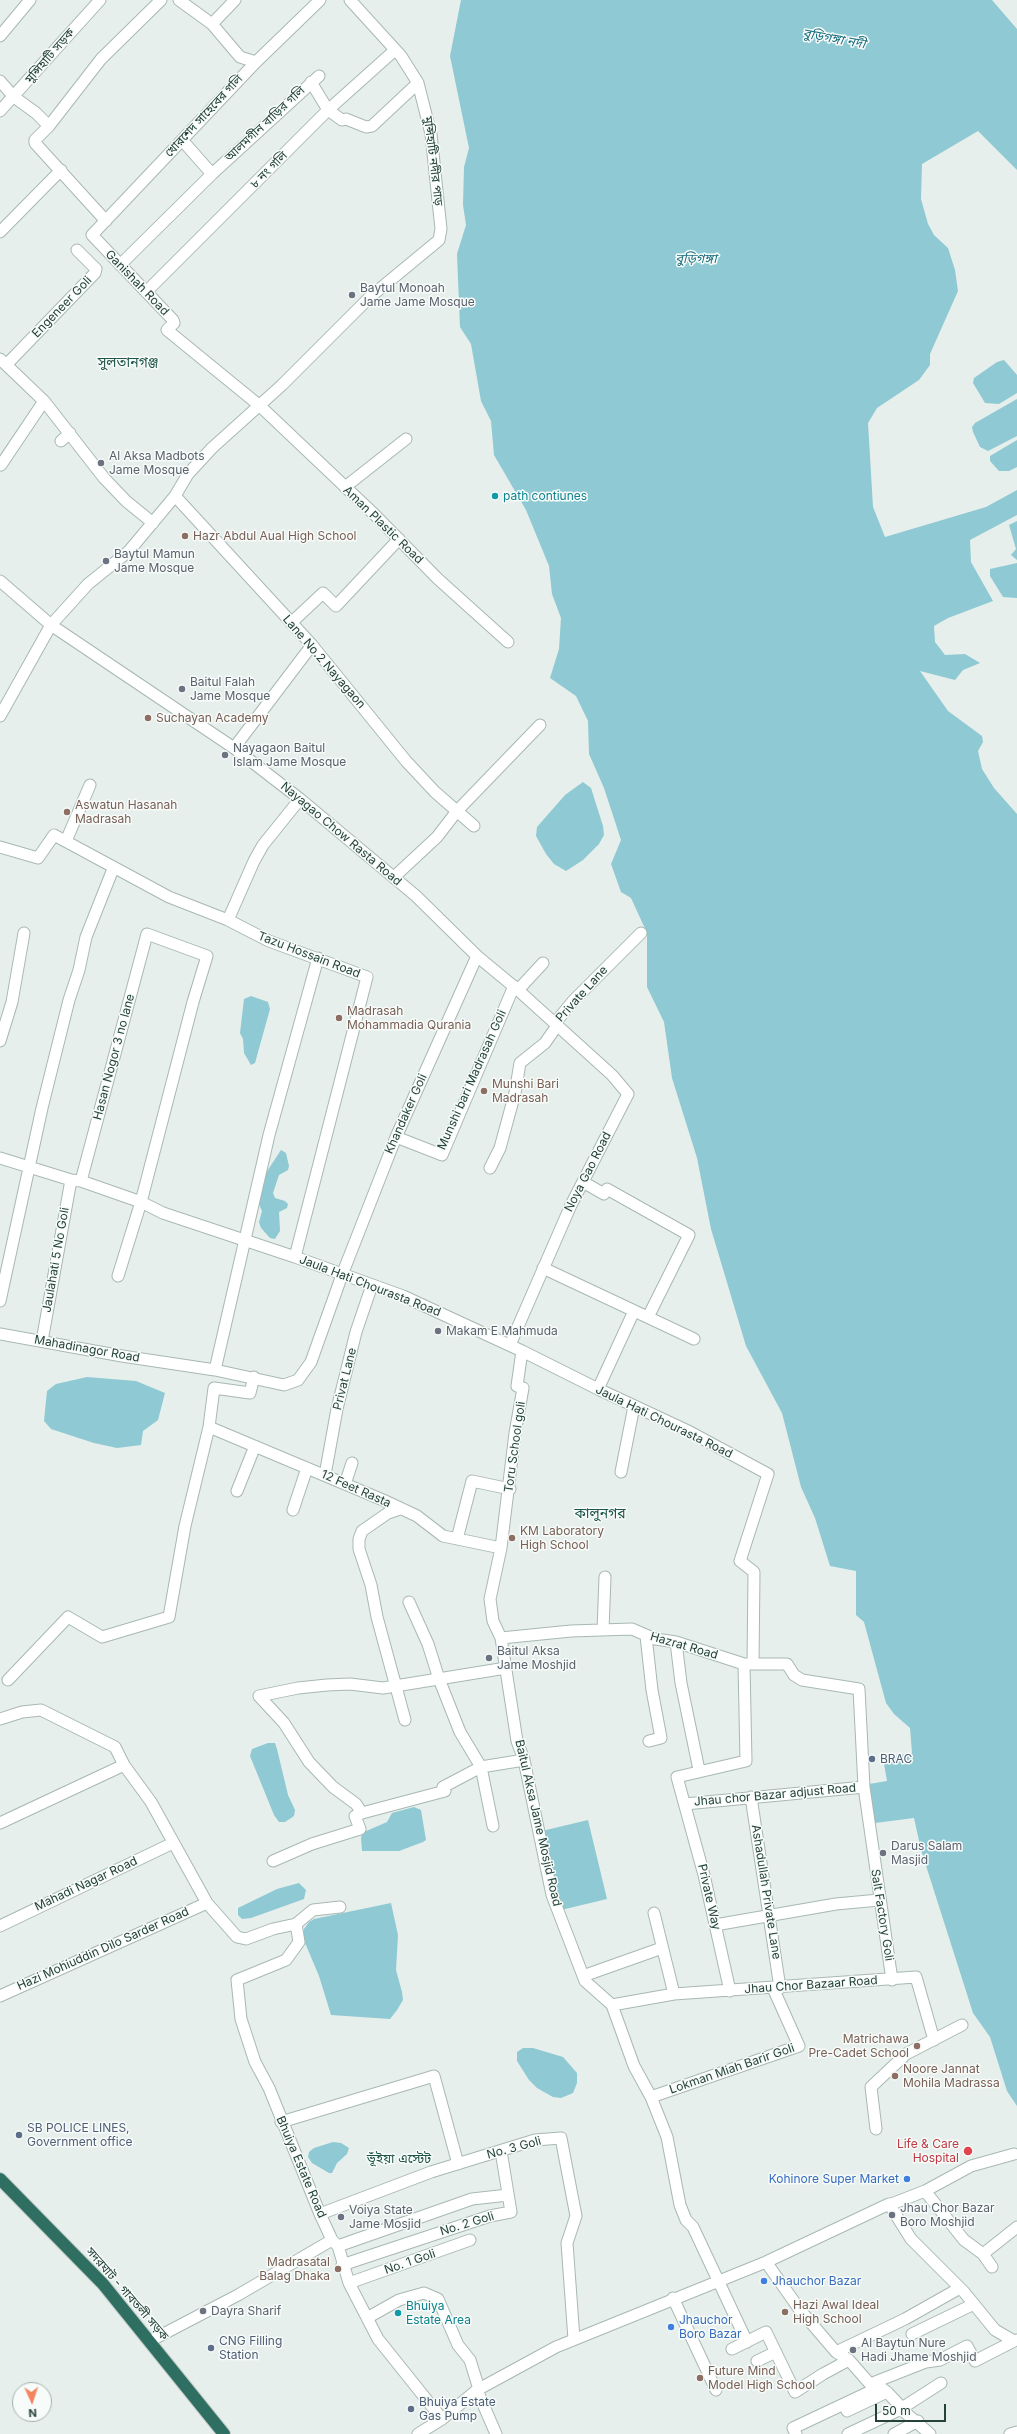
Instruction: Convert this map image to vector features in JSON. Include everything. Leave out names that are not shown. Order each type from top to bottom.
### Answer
[{"type":"highway","name":"সদরঘাট - গাবতলী সড়ক","points":[[0,2179],[103,2284],[223,2433]]},
{"type":"street","points":[[0,36],[30,0]]},
{"type":"street","name":"মুন্সিহাটি সড়ক","points":[[0,111],[100,0]]},
{"type":"street","points":[[106,221],[35,142],[101,59],[161,0]]},
{"type":"street","points":[[179,0],[212,24],[240,57],[256,62]]},
{"type":"street","points":[[212,24],[236,0]]},
{"type":"street","name":"খোরশেদ সাহেবের গলি","points":[[92,235],[256,62],[320,0]]},
{"type":"street","name":"মুন্সিহাটি নদীর পাড়","points":[[260,406],[370,297],[439,240],[441,229],[431,134],[418,83],[395,50],[350,0]]},
{"type":"street","name":"৮ নং গলি","points":[[146,292],[328,110],[395,50]]},
{"type":"street","name":"আলমগীন বাড়ির গলি","points":[[120,265],[212,174],[315,79],[328,110]]},
{"type":"street","points":[[0,80],[14,97],[36,113],[49,126]]},
{"type":"street","points":[[328,110],[342,120],[346,119],[366,127],[372,126],[418,83]]},
{"type":"street","points":[[182,140],[212,174]]},
{"type":"street","points":[[0,232],[61,170]]},
{"type":"street","name":"Ganishah Road","points":[[92,235],[173,320],[174,323],[167,330],[260,406]]},
{"type":"street","name":"Engeneer Goli","points":[[3,361],[95,273],[96,269],[77,250]]},
{"type":"street","points":[[3,361],[44,401],[110,484],[126,501],[153,522]]},
{"type":"street","points":[[1,465],[44,401]]},
{"type":"street","points":[[0,716],[4,696],[51,625],[88,584],[129,551],[175,496],[188,474],[212,448],[260,406]]},
{"type":"street","name":"Aman Plastic Road","points":[[260,406],[399,539],[438,579],[508,642]]},
{"type":"street","points":[[60,441],[70,433]]},
{"type":"street","points":[[345,487],[406,439]]},
{"type":"street","name":"Lane No.2 Nayagaon","points":[[175,496],[312,645],[406,760],[435,792],[474,826]]},
{"type":"street","points":[[291,623],[323,593],[336,606],[399,539]]},
{"type":"street","name":"Nayagao Chow Rasta Road","points":[[0,581],[51,625],[234,748],[300,799],[394,877],[477,956],[555,1023]]},
{"type":"street","points":[[234,748],[312,645]]},
{"type":"street","points":[[394,877],[437,837],[457,811],[540,725]]},
{"type":"street","points":[[0,847],[38,858],[54,835],[66,841],[90,785]]},
{"type":"street","points":[[228,920],[260,850],[300,799]]},
{"type":"street","name":"Tazu Hossain Road","points":[[66,841],[113,869],[169,897],[228,920],[269,941],[367,977],[295,1257]]},
{"type":"street","points":[[0,1301],[42,1108],[86,937],[113,869]]},
{"type":"street","points":[[0,1041],[12,1002],[24,933]]},
{"type":"street","name":"Private Lane","points":[[490,1168],[500,1148],[515,1092],[520,1063],[545,1043],[556,1027],[555,1023],[641,933]]},
{"type":"street","name":"Hasan Nogor 3 no lane","points":[[76,1180],[147,934],[207,956],[193,1002],[141,1202]]},
{"type":"street","name":"Khandaker Goli","points":[[280,1383],[290,1385],[298,1380],[311,1362],[342,1275],[396,1137],[477,956]]},
{"type":"street","points":[[215,1370],[269,1136],[318,958]]},
{"type":"street","points":[[516,988],[543,963]]},
{"type":"street","name":"Munshi bari Madrasah Goli","points":[[396,1137],[442,1155],[516,988]]},
{"type":"street","name":"Noya Gao Road","points":[[510,1345],[543,1268],[583,1182],[628,1094],[612,1075],[555,1023]]},
{"type":"street","name":"Jaula Hati Chourasta Road","points":[[0,1158],[30,1168],[76,1180],[141,1202],[163,1213],[295,1257],[372,1285],[442,1313],[690,1432],[768,1474],[740,1562],[754,1572],[749,1664]]},
{"type":"street","name":"Jaulahati 5 No Goli","points":[[42,1341],[76,1180]]},
{"type":"street","points":[[583,1182],[604,1194],[607,1189],[689,1236],[648,1317]]},
{"type":"street","points":[[118,1276],[141,1202]]},
{"type":"street","points":[[543,1268],[694,1339]]},
{"type":"street","name":"Privat Lane","points":[[324,1475],[355,1339],[372,1285]]},
{"type":"street","points":[[598,1389],[634,1311]]},
{"type":"street","name":"Mahadinagor Road","points":[[0,1334],[215,1370],[280,1383]]},
{"type":"street","name":"Toru School goli","points":[[501,1548],[510,1489],[515,1433],[523,1388],[517,1386],[522,1351]]},
{"type":"street","points":[[8,1680],[68,1618],[102,1636],[169,1617],[185,1526],[209,1427],[214,1388],[250,1393],[254,1378]]},
{"type":"street","points":[[621,1472],[634,1406]]},
{"type":"street","name":"12 Feet Rasta","points":[[209,1427],[417,1516],[443,1536],[501,1548]]},
{"type":"street","points":[[237,1492],[255,1446]]},
{"type":"street","points":[[345,1484],[352,1463]]},
{"type":"street","points":[[293,1510],[307,1468]]},
{"type":"street","points":[[457,1539],[472,1481],[510,1489]]},
{"type":"street","points":[[400,1509],[388,1513],[362,1531],[359,1539],[359,1549],[371,1585],[377,1617],[405,1720]]},
{"type":"street","name":"Baitul Aksa Jame Mosjid Road","points":[[501,1548],[490,1598],[492,1621],[501,1638],[517,1741],[524,1760],[552,1895],[585,1981],[612,2004]]},
{"type":"street","points":[[603,1630],[605,1576]]},
{"type":"street","points":[[409,1602],[428,1644],[439,1679],[460,1732],[481,1767],[493,1826]]},
{"type":"street","name":"Hazrat Road","points":[[501,1638],[632,1629],[646,1636],[676,1642],[749,1664],[787,1664],[794,1675],[802,1680],[859,1689]]},
{"type":"street","points":[[646,1636],[652,1690],[661,1738],[649,1741]]},
{"type":"street","points":[[676,1642],[681,1683],[699,1770],[746,1761],[749,1664]]},
{"type":"street","points":[[362,1813],[356,1804],[333,1787],[310,1762],[287,1727],[259,1696],[298,1688],[327,1685],[350,1684],[375,1688],[395,1686],[506,1668]]},
{"type":"street","name":"Salt Factory Goli","points":[[859,1689],[864,1787],[879,1900],[892,1980]]},
{"type":"street","points":[[0,1719],[22,1712],[41,1710],[115,1747],[124,1765],[151,1802],[207,1903],[237,1937],[246,1939],[273,1929],[296,1924],[313,1910],[340,1907]]},
{"type":"street","points":[[273,1861],[319,1841],[360,1829],[355,1816],[362,1813],[445,1791],[443,1787],[481,1767],[524,1760]]},
{"type":"street","points":[[0,1823],[124,1765]]},
{"type":"street","name":"Private Way","points":[[699,1770],[677,1777],[715,1925],[730,1991]]},
{"type":"street","name":"Jhau chor Bazar adjust Road","points":[[685,1804],[864,1787]]},
{"type":"street","name":"Ashadullah Private Lane","points":[[751,1797],[770,1915],[776,1988]]},
{"type":"street","name":"Mahadi Nagar Road","points":[[0,1926],[173,1843]]},
{"type":"street","points":[[715,1925],[770,1915],[879,1900]]},
{"type":"street","name":"Hazi Mohiuddin Dilo Sarder Road","points":[[0,1996],[207,1903]]},
{"type":"street","points":[[654,1912],[674,1994]]},
{"type":"street","name":"Bhuiya Estate Road","points":[[296,1924],[299,1942],[286,1960],[237,1980],[241,2019],[255,2062],[269,2088],[281,2122],[320,2214],[335,2243],[349,2283],[378,2339],[442,2419]]},
{"type":"street","points":[[583,1976],[662,1948]]},
{"type":"street","points":[[892,1980],[916,1977],[934,2040]]},
{"type":"street","name":"Jhau Chor Bazaar Road","points":[[612,2004],[674,1994],[892,1980]]},
{"type":"street","name":"Lokman Miah Barir Goli","points":[[651,2097],[799,2046],[776,1988]]},
{"type":"street","points":[[612,2004],[634,2066],[651,2097],[667,2137],[680,2205],[719,2280],[747,2342]]},
{"type":"street","points":[[876,2129],[871,2087],[906,2054],[962,2024]]},
{"type":"street","points":[[281,2122],[434,2076],[458,2164]]},
{"type":"street","name":"No. 3 Goli","points":[[320,2214],[458,2164],[535,2140],[561,2138],[576,2216],[567,2243],[574,2339]]},
{"type":"street","name":"No. 2 Goli","points":[[342,2265],[490,2216],[511,2212],[501,2151]]},
{"type":"street","points":[[418,2434],[442,2419],[478,2390],[556,2347],[673,2298],[766,2262],[889,2204],[924,2192],[971,2166],[1014,2154]]},
{"type":"street","points":[[924,2192],[964,2240],[982,2254],[992,2267]]},
{"type":"street","points":[[150,2341],[335,2243],[472,2199],[508,2195]]},
{"type":"street","points":[[889,2204],[912,2239],[960,2288],[995,2330],[1015,2341]]},
{"type":"street","points":[[982,2254],[1017,2227]]},
{"type":"street","name":"No. 1 Goli","points":[[349,2283],[470,2240]]},
{"type":"street","points":[[766,2262],[800,2310],[836,2352],[849,2360],[901,2408],[918,2421],[930,2434]]},
{"type":"street","points":[[836,2352],[905,2319],[960,2288]]},
{"type":"street","points":[[367,2318],[400,2300],[424,2293],[438,2299],[458,2345],[470,2360],[478,2390],[496,2434]]},
{"type":"street","points":[[673,2298],[716,2390]]},
{"type":"street","points":[[912,2334],[974,2304]]},
{"type":"street","points":[[732,2349],[766,2332],[795,2392],[849,2360]]},
{"type":"street","points":[[796,2434],[793,2428],[879,2388],[926,2362],[940,2360],[967,2346],[975,2361],[1015,2341]]},
{"type":"street","points":[[757,2361],[776,2352]]},
{"type":"street","points":[[848,2434],[901,2408],[941,2383]]},
{"type":"street","points":[[847,2412],[879,2388]]},
{"type":"street","points":[[894,2434],[918,2421]]},
{"type":"street","points":[[1010,2434],[1017,2432]]},
{"type":"water","name":"বুড়িগঙ্গা","points":[[461,0],[992,0],[1017,29],[1017,170],[978,131],[922,164],[921,199],[928,224],[934,235],[948,248],[955,270],[958,291],[930,354],[930,365],[919,380],[877,408],[868,423],[873,507],[885,537],[986,507],[1017,490],[1017,515],[970,540],[971,562],[993,601],[948,618],[934,626],[935,642],[945,655],[965,654],[980,663],[963,670],[955,680],[920,671],[948,711],[982,736],[983,742],[978,751],[982,769],[994,788],[1017,814],[1017,2106],[1007,2091],[990,2037],[973,2013],[921,1850],[914,1818],[875,1823],[869,1784],[887,1781],[883,1758],[912,1753],[910,1728],[894,1714],[886,1703],[864,1622],[856,1615],[856,1571],[830,1566],[815,1518],[801,1487],[782,1413],[746,1346],[711,1229],[697,1158],[672,1078],[664,1022],[647,987],[647,933],[631,898],[621,892],[611,864],[621,840],[604,788],[589,754],[588,721],[576,696],[550,678],[559,649],[561,618],[552,594],[549,566],[526,510],[494,455],[491,421],[481,401],[471,344],[460,327],[457,254],[466,225],[463,205],[464,167],[469,148],[450,56]]},
{"type":"water","points":[[1004,360],[1017,375],[1017,393],[999,404],[985,403],[973,383],[974,378],[997,362]]},
{"type":"water","points":[[1017,399],[1017,436],[988,451],[980,447],[973,432],[972,427],[975,423]]},
{"type":"water","points":[[1017,440],[1017,467],[1009,471],[999,471],[990,461],[990,456]]},
{"type":"water","points":[[1017,521],[1017,560],[1011,555],[1016,549],[1009,525]]},
{"type":"water","points":[[1017,563],[1017,598],[1003,597],[990,576],[990,569]]},
{"type":"water","points":[[583,782],[591,788],[603,826],[604,835],[599,844],[583,860],[566,871],[554,864],[546,854],[536,836],[537,827],[565,795]]},
{"type":"water","points":[[251,996],[268,1002],[270,1009],[255,1063],[251,1065],[244,1053],[243,1039],[240,1033],[244,999]]},
{"type":"water","points":[[281,1150],[286,1153],[289,1166],[288,1170],[279,1175],[273,1193],[275,1198],[285,1201],[288,1204],[287,1208],[279,1212],[280,1231],[275,1239],[270,1238],[261,1228],[259,1222],[262,1211],[257,1200],[262,1179]]},
{"type":"water","points":[[87,1377],[136,1381],[165,1393],[158,1420],[143,1431],[141,1445],[117,1448],[94,1443],[51,1429],[44,1421],[47,1391],[56,1384]]},
{"type":"water","points":[[268,1743],[275,1743],[288,1795],[295,1810],[294,1816],[285,1822],[279,1822],[274,1815],[250,1756],[252,1749]]},
{"type":"water","points":[[414,1807],[421,1810],[426,1840],[399,1851],[362,1851],[361,1837],[364,1832],[387,1822],[392,1813]]},
{"type":"water","points":[[588,1820],[607,1899],[561,1910],[542,1831]]},
{"type":"water","points":[[299,1883],[306,1890],[304,1899],[251,1918],[242,1919],[238,1915],[238,1908],[277,1889]]},
{"type":"water","points":[[391,1903],[398,1935],[396,1970],[403,2000],[390,2019],[331,2015],[319,1976],[303,1938],[304,1929],[309,1922],[314,1919]]},
{"type":"water","points":[[523,2048],[533,2048],[563,2057],[577,2073],[577,2083],[573,2093],[561,2098],[553,2097],[537,2088],[529,2080],[517,2061],[517,2052]]},
{"type":"water","points":[[333,2142],[341,2143],[349,2148],[347,2154],[337,2163],[332,2173],[329,2173],[312,2163],[308,2157],[309,2152],[314,2148]]},
{"type":"place","name":"Baytul Monoah Jame Jame Mosque","points":[[352,295]]},
{"type":"place","name":"Al Aksa Madbots Jame Mosque","points":[[101,463]]},
{"type":"place","name":"path contiunes","points":[[495,496]]},
{"type":"place","name":"Hazr Abdul Aual High School","points":[[185,536]]},
{"type":"place","name":"Baytul Mamun Jame Mosque","points":[[106,561]]},
{"type":"place","name":"Baitul Falah Jame Mosque","points":[[182,689]]},
{"type":"place","name":"Suchayan Academy","points":[[148,718]]},
{"type":"place","name":"Nayagaon Baitul Islam Jame Mosque","points":[[225,755]]},
{"type":"place","name":"Aswatun Hasanah Madrasah","points":[[67,812]]},
{"type":"place","name":"Madrasah Mohammadia Qurania","points":[[339,1018]]},
{"type":"place","name":"Munshi Bari Madrasah","points":[[484,1091]]},
{"type":"place","name":"Makam E Mahmuda","points":[[438,1331]]},
{"type":"place","name":"KM Laboratory High School","points":[[512,1538]]},
{"type":"place","name":"Baitul Aksa Jame Moshjid","points":[[489,1658]]},
{"type":"place","name":"BRAC","points":[[872,1759]]},
{"type":"place","name":"Darus Salam Masjid","points":[[883,1853]]},
{"type":"place","name":"Matrichawa Pre-Cadet School","points":[[917,2046]]},
{"type":"place","name":"Noore Jannat Mohila Madrassa","points":[[895,2076]]},
{"type":"place","name":"SB POLICE LINES, Government office","points":[[19,2135]]},
{"type":"place","name":"Life & Care Hospital","points":[[968,2151]]},
{"type":"place","name":"Kohinore Super Market","points":[[907,2179]]},
{"type":"place","name":"Jhau Chor Bazar Boro Moshjid","points":[[892,2215]]},
{"type":"place","name":"Voiya State Jame Mosjid","points":[[341,2217]]},
{"type":"place","name":"Madrasatal Balag Dhaka","points":[[338,2269]]},
{"type":"place","name":"Jhauchor Bazar","points":[[764,2281]]},
{"type":"place","name":"Dayra Sharif","points":[[203,2311]]},
{"type":"place","name":"Hazi Awal Ideal High School","points":[[785,2312]]},
{"type":"place","name":"Bhuiya Estate Area","points":[[398,2313]]},
{"type":"place","name":"Jhauchor Boro Bazar","points":[[671,2327]]},
{"type":"place","name":"CNG Filling Station","points":[[211,2348]]},
{"type":"place","name":"Al Baytun Nure Hadi Jhame Moshjid","points":[[853,2350]]},
{"type":"place","name":"Future Mind Model High School","points":[[700,2378]]},
{"type":"place","name":"Bhuiya Estate Gas Pump","points":[[411,2409]]},
{"type":"district","name":"সুলতানগঞ্জ","points":[[128,363]]},
{"type":"district","name":"কালুনগর","points":[[600,1514]]},
{"type":"district","name":"ভূঁইয়া এস্টেট","points":[[399,2159]]},
{"type":"water label","name":"বুড়িগঙ্গা নদী","points":[[834,39]]}]
